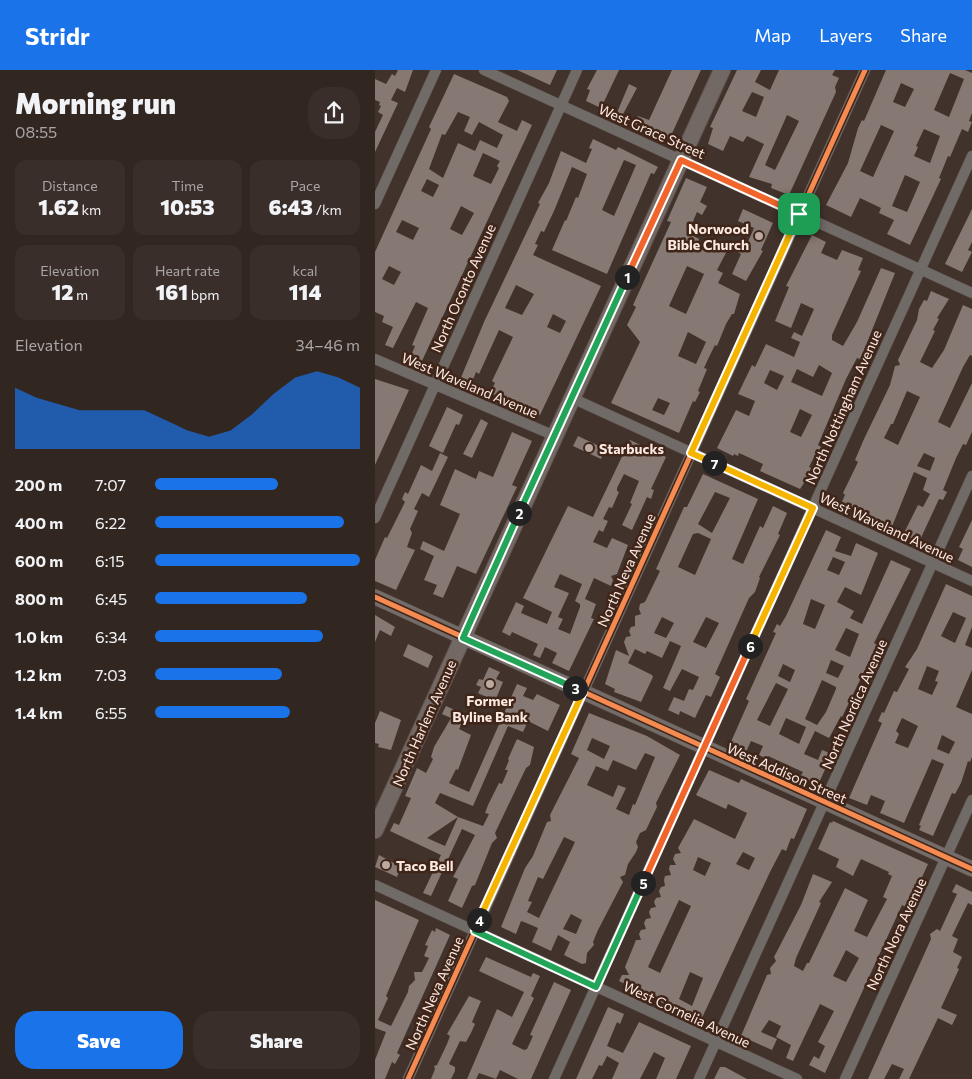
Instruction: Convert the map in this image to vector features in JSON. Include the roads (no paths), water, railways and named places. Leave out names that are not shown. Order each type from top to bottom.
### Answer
[{"type":"main road","name":"North Harlem Avenue","points":[[375,830],[722,70]]},
{"type":"street","points":[[375,204],[436,70]]},
{"type":"street","name":"West Grace Street","points":[[484,70],[972,293]]},
{"type":"street","name":"North Oconto Avenue","points":[[375,518],[577,70]]},
{"type":"street","name":"North Neva Avenue","points":[[408,1079],[865,70]]},
{"type":"street","name":"North Nottingham Avenue","points":[[554,1079],[972,156]]},
{"type":"street","name":"West Waveland Avenue","points":[[375,359],[555,436]]},
{"type":"street","name":"West Waveland Avenue","points":[[572,398],[972,581]]},
{"type":"street","name":"North Nordica Avenue","points":[[699,1079],[972,476]]},
{"type":"street","name":"West Addison Street","points":[[375,597],[972,869]]},
{"type":"street","name":"North Nora Avenue","points":[[845,1079],[972,800]]},
{"type":"street","name":"West Cornelia Avenue","points":[[375,885],[797,1079]]},
{"type":"place","name":"Norwood Bible Church","points":[[759,236]]},
{"type":"place","name":"Starbucks","points":[[589,448]]},
{"type":"place","name":"Former Byline Bank","points":[[490,684]]},
{"type":"place","name":"Taco Bell","points":[[386,865]]}]
